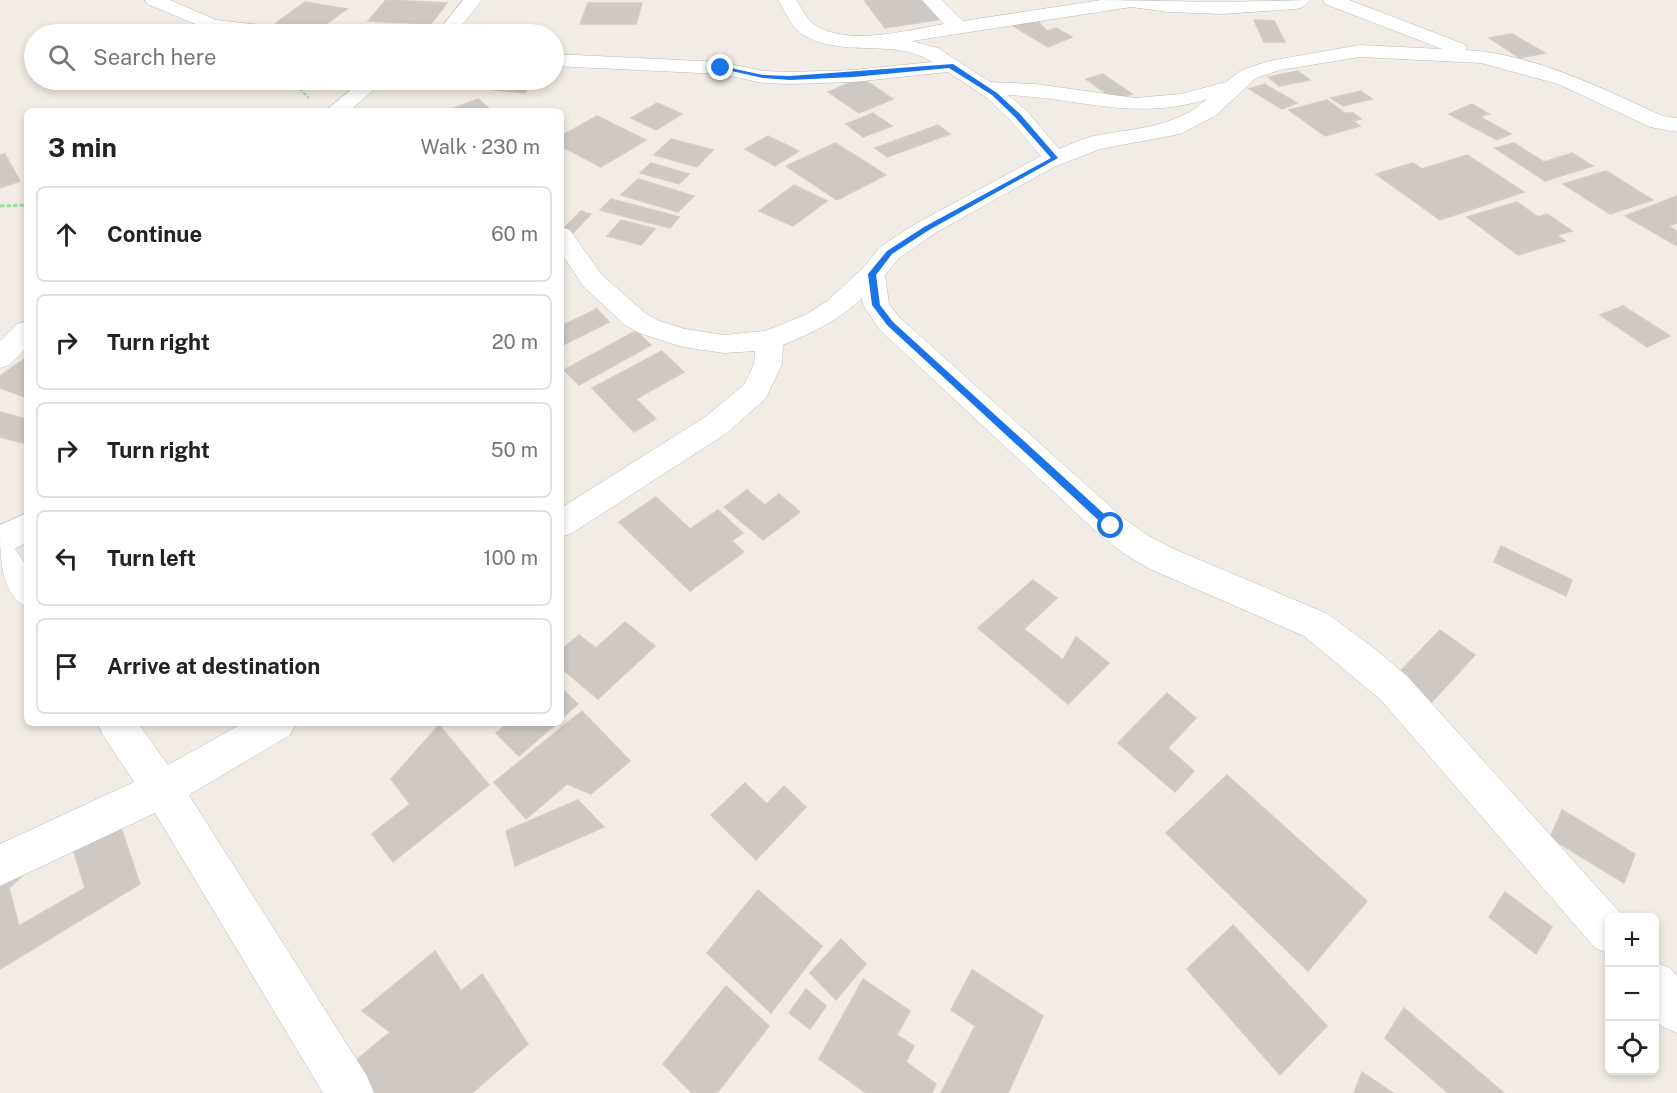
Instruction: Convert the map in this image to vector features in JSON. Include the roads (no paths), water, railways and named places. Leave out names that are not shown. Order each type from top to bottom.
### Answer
[{"type":"street","points":[[154,0],[210,24]]},
{"type":"street","points":[[453,24],[473,0]]},
{"type":"street","points":[[787,0],[804,26],[815,33],[831,39],[920,48],[951,66],[986,88],[1018,115],[1055,158]]},
{"type":"street","points":[[931,0],[959,28]]},
{"type":"street","points":[[868,42],[1130,1],[1169,6],[1222,8],[1296,3],[1301,0]]},
{"type":"street","points":[[1318,0],[1350,37]]},
{"type":"street","points":[[1332,0],[1481,57],[1565,80],[1658,122],[1677,125]]},
{"type":"street","points":[[564,239],[593,281],[635,319],[649,327],[683,338],[724,344],[770,340],[827,314],[872,274],[889,253],[926,228],[1055,158],[1095,143],[1172,129],[1207,111],[1236,83],[1250,74],[1350,37],[1481,57]]},
{"type":"street","points":[[564,60],[721,68],[763,77],[790,78],[951,66]]},
{"type":"street","points":[[986,88],[1035,90],[1135,104],[1183,100],[1236,83]]},
{"type":"street","points":[[345,108],[364,90]]},
{"type":"street","points":[[872,274],[876,305],[890,324],[1111,526],[1135,544],[1162,559],[1316,625],[1394,688],[1605,927]]},
{"type":"street","points":[[0,358],[24,333]]},
{"type":"street","points":[[564,522],[716,425],[756,391],[768,363],[770,340]]},
{"type":"street","points":[[0,541],[24,528]]},
{"type":"street","points":[[0,554],[24,589]]},
{"type":"street","points":[[118,726],[163,790],[351,1093]]},
{"type":"street","points":[[0,866],[163,790],[272,726]]},
{"type":"street","points":[[1659,990],[1677,1010]]}]
